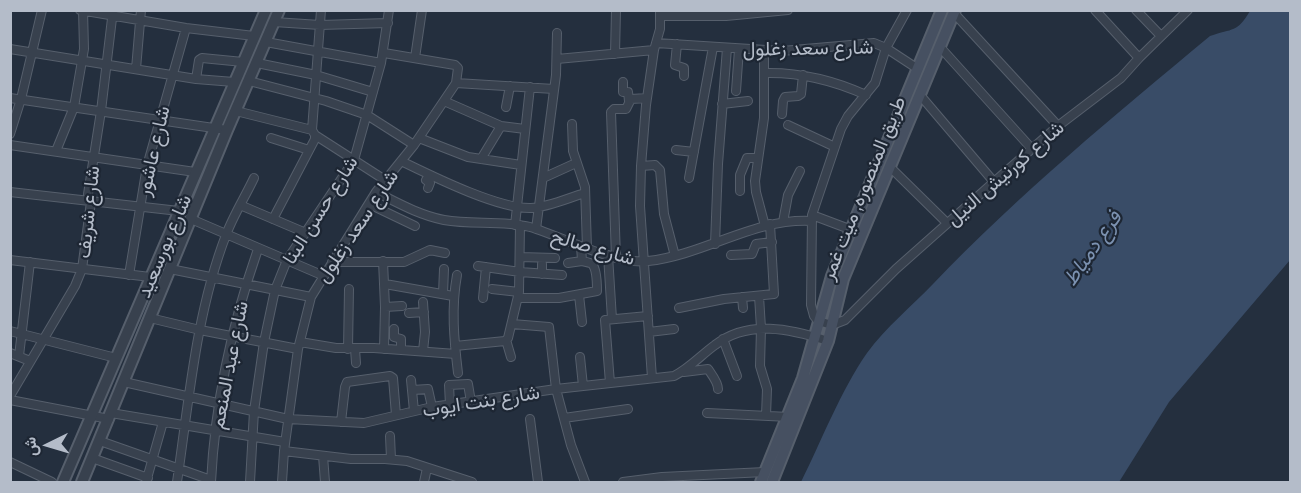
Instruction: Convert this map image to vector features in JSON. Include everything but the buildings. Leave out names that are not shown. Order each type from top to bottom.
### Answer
[{"type":"main road","name":"طريق المنصوره, ميت غمر","points":[[763,477],[803,378],[832,276],[918,69],[939,11]]},
{"type":"main road","name":"طريق المنصوره, ميت غمر","points":[[772,483],[828,341],[843,279],[955,12]]},
{"type":"street","points":[[10,134],[21,99],[42,10]]},
{"type":"street","points":[[136,69],[141,10]]},
{"type":"street","name":"شارع بورسعيد","points":[[63,483],[266,10]]},
{"type":"street","name":"شارع بورسعيد","points":[[82,483],[279,10]]},
{"type":"street","points":[[273,219],[309,150],[314,132],[314,98],[321,10]]},
{"type":"street","name":"شارع حسن البنا","points":[[250,483],[254,411],[264,342],[275,290],[287,260],[354,160],[384,53],[389,10]]},
{"type":"street","points":[[416,58],[422,10]]},
{"type":"street","points":[[615,54],[616,10]]},
{"type":"street","points":[[652,378],[640,206],[647,98],[660,13],[744,13],[788,10]]},
{"type":"street","points":[[832,325],[818,321],[814,316],[811,218],[848,116],[875,83],[886,48],[907,10]]},
{"type":"street","points":[[1095,10],[1139,58]]},
{"type":"street","points":[[1136,10],[1161,36]]},
{"type":"street","points":[[56,151],[74,107],[84,49],[82,11],[113,13],[140,21],[254,36]]},
{"type":"street","name":"شارع كورنيش النيل","points":[[832,325],[844,320],[896,269],[1058,126],[1121,78],[1187,11]]},
{"type":"street","points":[[955,12],[1058,126]]},
{"type":"street","name":"شارع شريف","points":[[10,398],[75,286],[82,269],[91,202],[88,194],[113,13]]},
{"type":"street","points":[[274,22],[320,25],[388,23]]},
{"type":"street","name":"شارع عاشور","points":[[129,275],[147,166],[186,28]]},
{"type":"street","points":[[536,230],[554,89],[557,33]]},
{"type":"street","points":[[266,42],[381,63]]},
{"type":"street","name":"شارع سعد زغلول","points":[[557,59],[615,54],[677,44],[764,51],[817,49],[867,43],[886,48],[918,69]]},
{"type":"street","points":[[677,44],[675,65],[684,68],[684,76]]},
{"type":"street","points":[[689,178],[712,47]]},
{"type":"street","points":[[940,47],[1032,149]]},
{"type":"street","points":[[715,244],[727,48]]},
{"type":"street","points":[[10,49],[172,75],[234,82]]},
{"type":"street","points":[[736,91],[739,49]]},
{"type":"street","points":[[679,308],[774,294],[772,242],[756,192],[756,170],[764,118],[764,51]]},
{"type":"street","points":[[384,53],[457,66],[456,83],[554,89]]},
{"type":"street","points":[[196,78],[199,60],[202,58],[243,62]]},
{"type":"street","points":[[257,63],[316,75],[374,92]]},
{"type":"street","points":[[764,73],[803,75],[835,82],[866,95]]},
{"type":"street","points":[[782,114],[785,98],[801,94],[803,75]]},
{"type":"street","points":[[249,81],[367,115],[416,141],[468,157],[521,165]]},
{"type":"street","points":[[610,383],[608,320],[612,256],[611,112],[614,109],[627,109],[628,92],[623,92],[623,82]]},
{"type":"street","name":"شارع سعد زغلول","points":[[282,483],[285,442],[299,345],[311,297],[376,192],[416,141],[456,83]]},
{"type":"street","points":[[506,107],[510,86]]},
{"type":"street","points":[[511,357],[506,340],[519,295],[520,257],[517,206],[530,87]]},
{"type":"street","points":[[920,94],[994,182]]},
{"type":"street","points":[[10,98],[228,130]]},
{"type":"street","points":[[629,101],[632,98],[647,98]]},
{"type":"street","points":[[444,101],[501,126],[525,129]]},
{"type":"street","points":[[722,104],[748,101]]},
{"type":"street","points":[[236,111],[314,132],[385,180]]},
{"type":"street","points":[[572,124],[573,151],[585,193],[582,261]]},
{"type":"street","points":[[788,125],[835,147]]},
{"type":"street","points":[[481,159],[501,126]]},
{"type":"street","points":[[271,138],[309,150]]},
{"type":"street","points":[[10,145],[195,172]]},
{"type":"street","points":[[676,150],[693,152]]},
{"type":"street","points":[[740,191],[741,175],[747,158],[758,158]]},
{"type":"street","points":[[401,161],[460,191],[517,206],[539,207],[585,193]]},
{"type":"street","points":[[543,178],[576,163]]},
{"type":"street","points":[[641,166],[655,165],[660,170],[664,214],[675,256]]},
{"type":"street","points":[[890,167],[947,223]]},
{"type":"street","points":[[783,222],[788,195],[800,171]]},
{"type":"street","points":[[428,188],[430,183],[426,180],[429,175]]},
{"type":"street","points":[[177,483],[200,330],[212,278],[226,234],[254,178]]},
{"type":"street","points":[[10,192],[179,211]]},
{"type":"street","name":"شارع صالح","points":[[376,192],[413,211],[436,218],[460,222],[518,225],[612,256],[645,262],[675,256],[783,222],[811,218],[852,230]]},
{"type":"street","points":[[369,204],[401,223],[415,225]]},
{"type":"street","points":[[240,205],[306,233]]},
{"type":"street","points":[[191,219],[324,276]]},
{"type":"street","points":[[731,255],[752,254],[755,245],[772,242]]},
{"type":"street","name":"شارع عبد المنعم","points":[[211,481],[215,430],[231,336],[258,249]]},
{"type":"street","points":[[332,262],[404,262],[430,250],[445,253]]},
{"type":"street","points":[[520,257],[555,258]]},
{"type":"street","points":[[10,260],[150,277]]},
{"type":"street","points":[[383,261],[386,307],[384,349]]},
{"type":"street","points":[[30,262],[21,334],[15,355],[30,362]]},
{"type":"street","points":[[492,289],[549,298],[597,291],[597,279],[590,262],[568,262]]},
{"type":"street","points":[[542,264],[542,274]]},
{"type":"street","points":[[483,298],[482,266],[562,275]]},
{"type":"street","points":[[170,269],[311,297]]},
{"type":"street","points":[[443,294],[444,269]]},
{"type":"street","points":[[457,275],[453,296],[458,373]]},
{"type":"street","points":[[385,284],[453,296]]},
{"type":"street","points":[[349,289],[352,349],[356,363]]},
{"type":"street","points":[[579,295],[582,322]]},
{"type":"street","points":[[759,296],[760,366],[767,389],[766,416]]},
{"type":"street","points":[[742,297],[743,308]]},
{"type":"street","points":[[423,302],[425,332],[423,351]]},
{"type":"street","points":[[386,307],[402,306]]},
{"type":"street","points":[[409,313],[424,312]]},
{"type":"street","points":[[608,320],[648,316]]},
{"type":"street","points":[[150,318],[264,342],[352,349],[455,350],[506,340]]},
{"type":"street","points":[[512,324],[549,327],[556,389],[585,483]]},
{"type":"street","name":"شارع بنت ايوب","points":[[124,382],[288,419],[370,422],[432,407],[556,389],[674,376],[731,334],[761,328],[788,329],[828,341]]},
{"type":"street","points":[[394,329],[394,337],[401,339],[401,350]]},
{"type":"street","points":[[649,332],[674,329]]},
{"type":"street","points":[[10,331],[116,358]]},
{"type":"street","points":[[723,339],[737,376]]},
{"type":"street","points":[[580,357],[582,386]]},
{"type":"street","points":[[682,372],[708,369],[718,382],[718,389]]},
{"type":"street","points":[[341,422],[347,382],[390,376],[393,378],[396,415]]},
{"type":"street","points":[[411,380],[414,411]]},
{"type":"street","points":[[450,405],[449,385],[468,384],[471,402]]},
{"type":"street","points":[[412,390],[428,389],[432,407]]},
{"type":"street","points":[[10,398],[91,416],[163,422],[285,442]]},
{"type":"street","points":[[564,418],[628,409]]},
{"type":"street","points":[[706,413],[789,417]]},
{"type":"street","points":[[530,418],[538,483]]},
{"type":"street","points":[[92,458],[147,480],[163,422]]},
{"type":"street","points":[[390,436],[391,459]]},
{"type":"street","points":[[99,441],[211,481]]},
{"type":"street","points":[[284,452],[391,459],[472,483]]},
{"type":"street","points":[[323,456],[325,483]]},
{"type":"street","points":[[10,462],[48,482]]},
{"type":"street","points":[[424,483],[427,468]]},
{"type":"street","points":[[623,483],[763,477]]},
{"type":"water","name":"فرع دمياط","points":[[1250,11],[1290,11],[1290,260],[1169,402],[1119,482],[801,482],[849,383],[867,353],[890,326],[999,218],[1068,156],[1210,36],[1238,26]]}]
